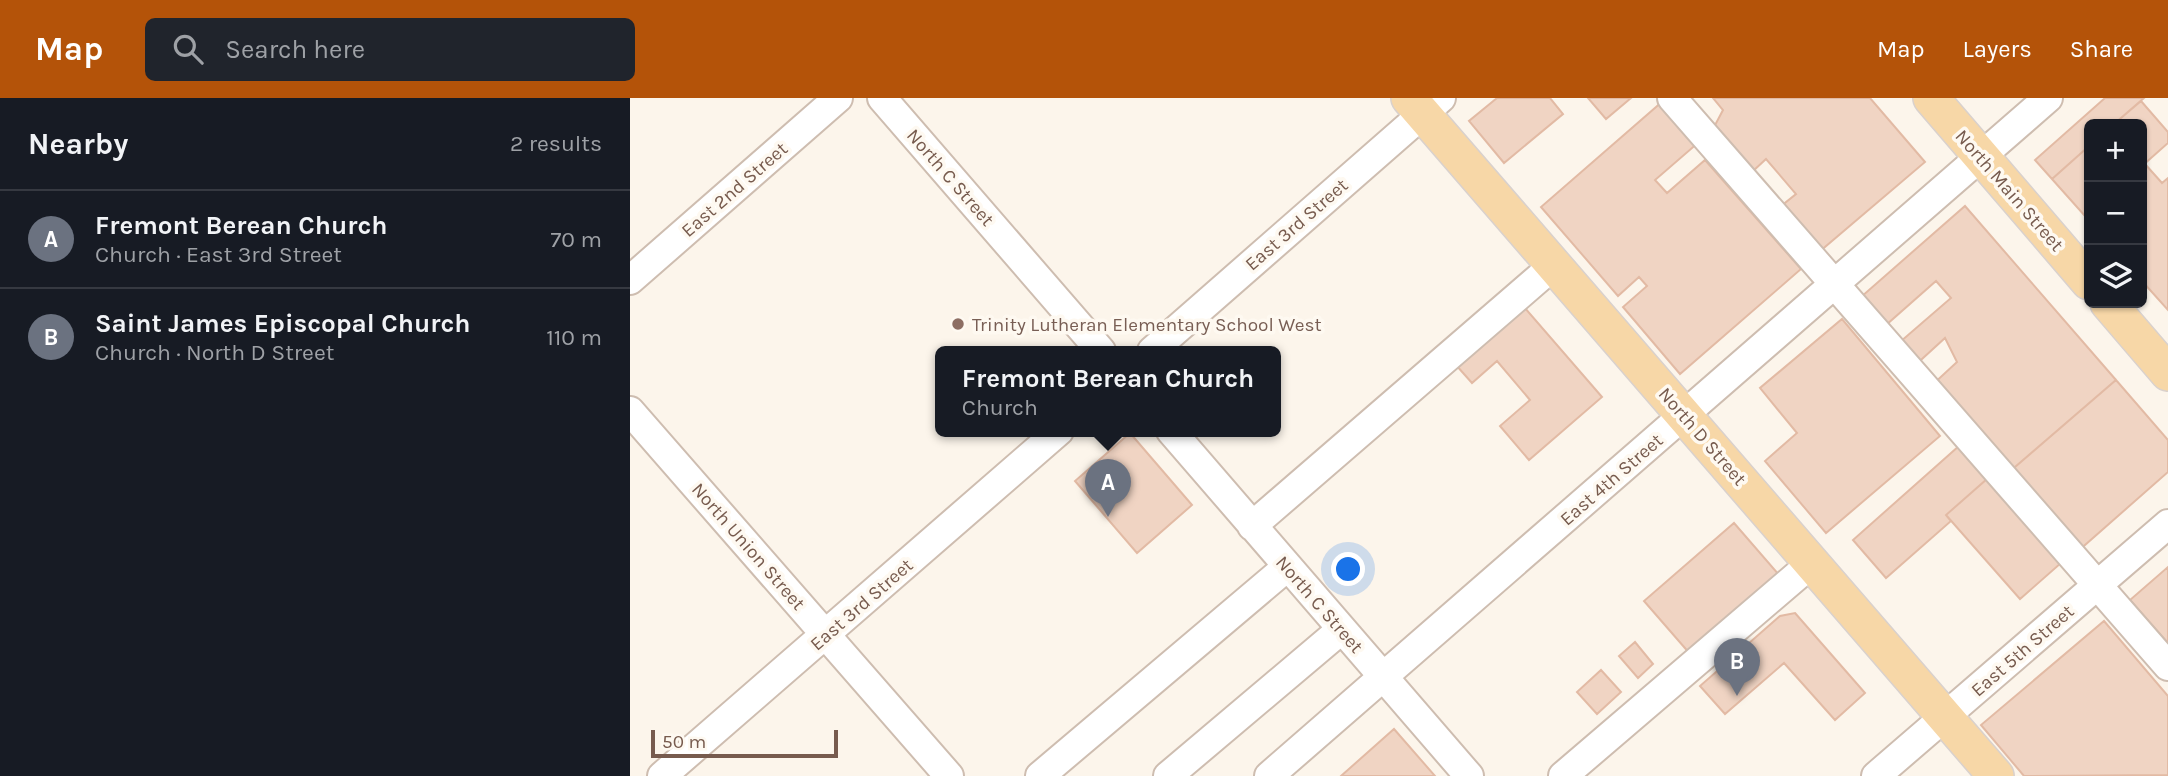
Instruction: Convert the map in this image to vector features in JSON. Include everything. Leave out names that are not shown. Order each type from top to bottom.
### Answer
[{"type":"main road","name":"North Main Street","points":[[1931,98],[2084,276]]},
{"type":"main road","name":"North D Street","points":[[1424,103],[1554,265],[1996,776]]},
{"type":"main road","points":[[2112,308],[2168,373]]},
{"type":"street","name":"East 2nd Street","points":[[630,280],[838,98]]},
{"type":"street","name":"North C Street","points":[[882,98],[1097,346]]},
{"type":"street","points":[[1672,98],[2168,666]]},
{"type":"street","name":"East 4th Street","points":[[1269,776],[2048,98]]},
{"type":"street","name":"East 3rd Street","points":[[1157,346],[1424,103]]},
{"type":"street","points":[[1252,526],[1554,265]]},
{"type":"street","name":"North Union Street","points":[[630,411],[949,776]]},
{"type":"street","name":"East 3rd Street","points":[[662,776],[1052,437]]},
{"type":"street","name":"North C Street","points":[[1176,437],[1469,776]]},
{"type":"street","name":"East 5th Street","points":[[1876,776],[2168,524]]},
{"type":"street","points":[[1563,776],[1813,562]]},
{"type":"street","points":[[1040,776],[1287,567]]},
{"type":"street","points":[[1168,776],[1342,629]]},
{"type":"building","points":[[1497,98],[1550,98],[1563,114],[1504,163],[1469,121]]},
{"type":"building","points":[[1588,98],[1631,98],[1606,119]]},
{"type":"building","points":[[1713,98],[1870,98],[1925,162],[1819,252],[1780,207],[1796,194],[1766,159],[1752,172],[1714,127],[1723,110]]},
{"type":"building","points":[[2105,98],[2144,98],[2120,119],[2084,119],[2084,150],[2052,179],[2035,160]]},
{"type":"building","points":[[1663,101],[1699,142],[1655,180],[1667,193],[1705,160],[1801,269],[1680,374],[1623,307],[1647,286],[1639,277],[1618,296],[1541,207]]},
{"type":"building","points":[[2141,101],[2168,132],[2168,143],[2147,162],[2147,119],[2120,119]]},
{"type":"building","points":[[2084,150],[2084,215],[2052,179]]},
{"type":"building","points":[[2147,166],[2162,183],[2168,178],[2168,310],[2147,287]]},
{"type":"building","points":[[1965,206],[2116,380],[2008,473],[1931,386],[1957,362],[1945,338],[1910,370],[1900,342],[1951,298],[1936,281],[1886,325],[1861,297]]},
{"type":"building","points":[[1524,307],[1602,397],[1529,460],[1500,426],[1530,400],[1497,361],[1472,383],[1456,365]]},
{"type":"building","points":[[1842,319],[1940,436],[1826,533],[1765,461],[1797,433],[1760,388]]},
{"type":"building","points":[[2116,380],[2168,440],[2168,472],[2077,552],[2008,473]]},
{"type":"building","points":[[1125,437],[1133,437],[1192,505],[1137,553],[1075,481]]},
{"type":"building","points":[[1959,446],[1987,479],[1946,515],[1951,521],[1886,578],[1853,540]]},
{"type":"building","points":[[1987,479],[2061,563],[2020,599],[1946,515]]},
{"type":"building","points":[[1734,523],[1780,576],[1691,655],[1644,601]]},
{"type":"building","points":[[2168,567],[2168,643],[2130,600]]},
{"type":"building","points":[[1795,613],[1865,693],[1835,720],[1784,663],[1725,714],[1700,686],[1780,616]]},
{"type":"building","points":[[2104,621],[2168,696],[2168,775],[2024,776],[1981,725]]},
{"type":"building","points":[[1635,642],[1653,664],[1638,678],[1619,656]]},
{"type":"building","points":[[1601,670],[1621,692],[1597,714],[1577,692]]},
{"type":"building","points":[[1394,729],[1435,776],[1341,776]]},
{"type":"place","name":"Trinity Lutheran Elementary School West","points":[[958,324]]},
{"type":"place","name":"Fremont Berean Church","points":[[1108,517]]},
{"type":"place","name":"Saint James Episcopal Church","points":[[1737,696]]}]
